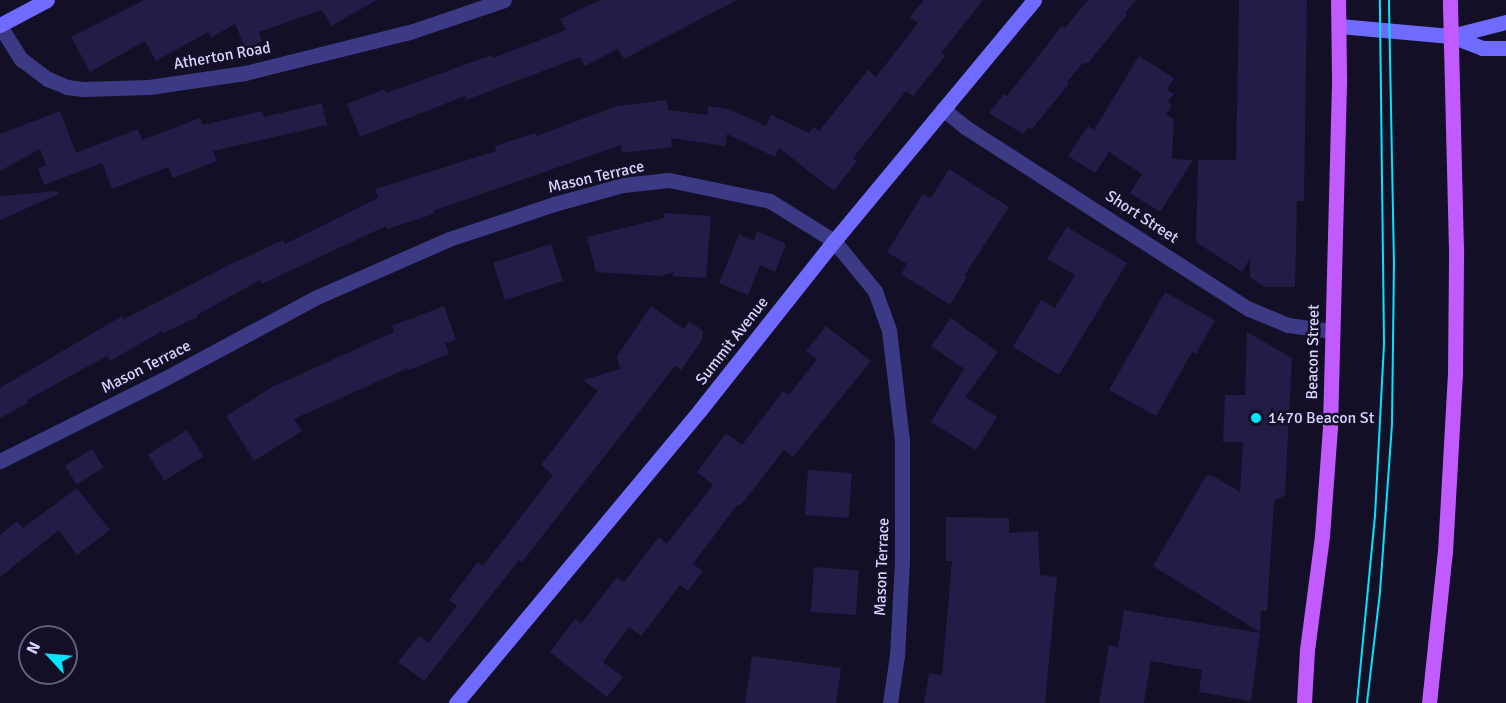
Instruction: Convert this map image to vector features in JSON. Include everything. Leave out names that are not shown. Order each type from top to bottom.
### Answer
[{"type":"main road","name":"Beacon Street","points":[[1304,703],[1307,650],[1323,526],[1329,427],[1338,0]]},
{"type":"main road","points":[[1429,703],[1445,552],[1455,375],[1456,261],[1450,0]]},
{"type":"street","points":[[0,26],[47,0]]},
{"type":"street","name":"Atherton Road","points":[[0,26],[21,60],[48,79],[67,87],[83,89],[149,87],[245,74],[413,31],[504,0]]},
{"type":"street","name":"Summit Avenue","points":[[456,703],[700,410],[834,241],[1034,0]]},
{"type":"street","points":[[1451,36],[1506,22]]},
{"type":"street","points":[[1339,26],[1451,36],[1482,48],[1506,48]]},
{"type":"street","name":"Short Street","points":[[943,109],[965,127],[1249,309],[1288,325],[1331,331]]},
{"type":"street","name":"Mason Terrace","points":[[0,461],[162,380],[317,297],[450,239],[554,204],[623,185],[669,180],[770,201],[834,241],[875,291],[889,330],[902,440],[902,550],[897,655],[890,703]]},
{"type":"building","points":[[144,0],[377,0],[331,26],[322,10],[259,32],[262,41],[246,49],[235,24],[211,38],[208,32],[156,61],[145,41],[90,72],[71,37]]},
{"type":"building","points":[[600,0],[737,0],[624,59],[618,49],[585,66],[580,57],[466,100],[465,96],[360,137],[347,104],[385,89],[386,93],[492,55],[493,58],[566,30],[560,19]]},
{"type":"building","points":[[924,0],[983,0],[941,53],[945,56],[913,96],[906,91],[853,158],[857,161],[834,191],[779,148],[775,157],[727,134],[725,146],[671,138],[672,147],[622,153],[621,145],[433,211],[434,214],[387,229],[386,226],[262,284],[260,280],[197,315],[198,317],[163,333],[162,331],[110,361],[107,356],[27,400],[28,403],[0,418],[0,388],[122,316],[124,319],[231,264],[283,240],[285,244],[378,198],[375,189],[496,151],[495,146],[535,133],[536,136],[617,106],[667,100],[668,110],[707,115],[708,106],[729,109],[766,126],[771,115],[809,133],[814,127],[819,131],[868,70],[876,77],[918,23],[910,17]]},
{"type":"building","points":[[1088,0],[1136,0],[1125,13],[1127,15],[1088,63],[1082,64],[1067,82],[1069,84],[1032,129],[1029,127],[1023,134],[989,113],[1004,94],[1007,96],[1062,26],[1065,28]]},
{"type":"building","points":[[1239,0],[1307,0],[1304,201],[1297,201],[1295,287],[1265,287],[1250,277],[1250,258],[1242,272],[1196,242],[1198,160],[1236,160]]},
{"type":"building","points":[[1139,56],[1174,78],[1167,90],[1174,94],[1168,102],[1172,105],[1166,115],[1174,119],[1172,159],[1193,160],[1160,212],[1130,193],[1142,174],[1109,152],[1095,173],[1068,156],[1088,126],[1094,130]]},
{"type":"building","points":[[322,103],[327,125],[213,151],[217,161],[173,178],[168,167],[112,189],[102,163],[44,185],[38,168],[46,165],[40,149],[0,171],[0,134],[60,111],[76,153],[138,129],[142,140],[200,118],[203,125],[262,111],[264,117]]},
{"type":"building","points":[[949,169],[1009,207],[964,276],[967,277],[950,305],[901,274],[907,264],[887,252],[923,194],[931,198]]},
{"type":"building","points":[[58,191],[59,194],[0,220],[0,196]]},
{"type":"building","points":[[664,213],[711,216],[706,278],[672,276],[675,272],[661,276],[596,272],[587,237],[664,218]]},
{"type":"building","points":[[1067,227],[1127,263],[1059,375],[1013,347],[1041,300],[1055,308],[1075,275],[1047,259]]},
{"type":"building","points":[[757,231],[786,244],[775,272],[760,265],[748,295],[719,283],[739,234],[754,241]]},
{"type":"building","points":[[551,244],[563,281],[505,300],[493,263]]},
{"type":"building","points":[[1165,292],[1215,320],[1196,354],[1192,352],[1156,416],[1109,390]]},
{"type":"building","points":[[444,306],[456,340],[445,343],[449,354],[409,370],[408,368],[294,419],[302,431],[254,461],[226,416],[272,387],[394,332],[392,326]]},
{"type":"building","points":[[651,306],[684,329],[689,321],[703,331],[702,340],[681,370],[675,366],[522,562],[519,560],[424,681],[398,662],[419,636],[428,643],[457,606],[449,600],[478,562],[483,566],[553,475],[541,465],[598,391],[583,380],[620,369],[617,356]]},
{"type":"building","points":[[951,318],[998,352],[965,397],[997,417],[976,450],[931,422],[964,369],[931,346]]},
{"type":"building","points":[[826,326],[871,361],[793,457],[784,450],[740,506],[738,504],[693,564],[703,571],[688,591],[680,585],[641,636],[629,627],[603,662],[623,677],[607,697],[550,652],[575,619],[581,624],[617,577],[624,582],[659,537],[667,544],[713,485],[697,472],[726,433],[742,445],[783,391],[789,395],[817,359],[806,351]]},
{"type":"building","points":[[1247,332],[1292,358],[1285,495],[1274,501],[1267,611],[1261,611],[1260,632],[1153,566],[1206,476],[1213,476],[1240,492],[1243,442],[1223,442],[1225,395],[1245,395]]},
{"type":"building","points":[[187,430],[203,456],[164,481],[148,454]]},
{"type":"building","points":[[92,449],[104,468],[77,485],[65,466]]},
{"type":"building","points":[[808,470],[852,473],[849,518],[805,515]]},
{"type":"building","points":[[77,488],[110,530],[77,555],[59,530],[0,577],[0,535],[17,521],[23,528]]},
{"type":"building","points":[[946,517],[1009,518],[1009,533],[1038,531],[1040,575],[1057,577],[1045,703],[924,703],[929,673],[942,675],[952,561],[946,561]]},
{"type":"building","points":[[814,567],[859,570],[856,615],[811,612]]},
{"type":"building","points":[[1124,610],[1260,633],[1251,701],[1199,692],[1202,670],[1151,661],[1144,703],[1099,703],[1109,645],[1118,647]]},
{"type":"building","points":[[752,656],[841,668],[836,703],[745,703]]},
{"type":"tram line","points":[[1357,703],[1375,516],[1384,342],[1380,0]]},
{"type":"tram line","points":[[1367,703],[1380,592],[1392,425],[1394,265],[1389,0]]},
{"type":"place","name":"1470 Beacon St","points":[[1256,418]]}]
